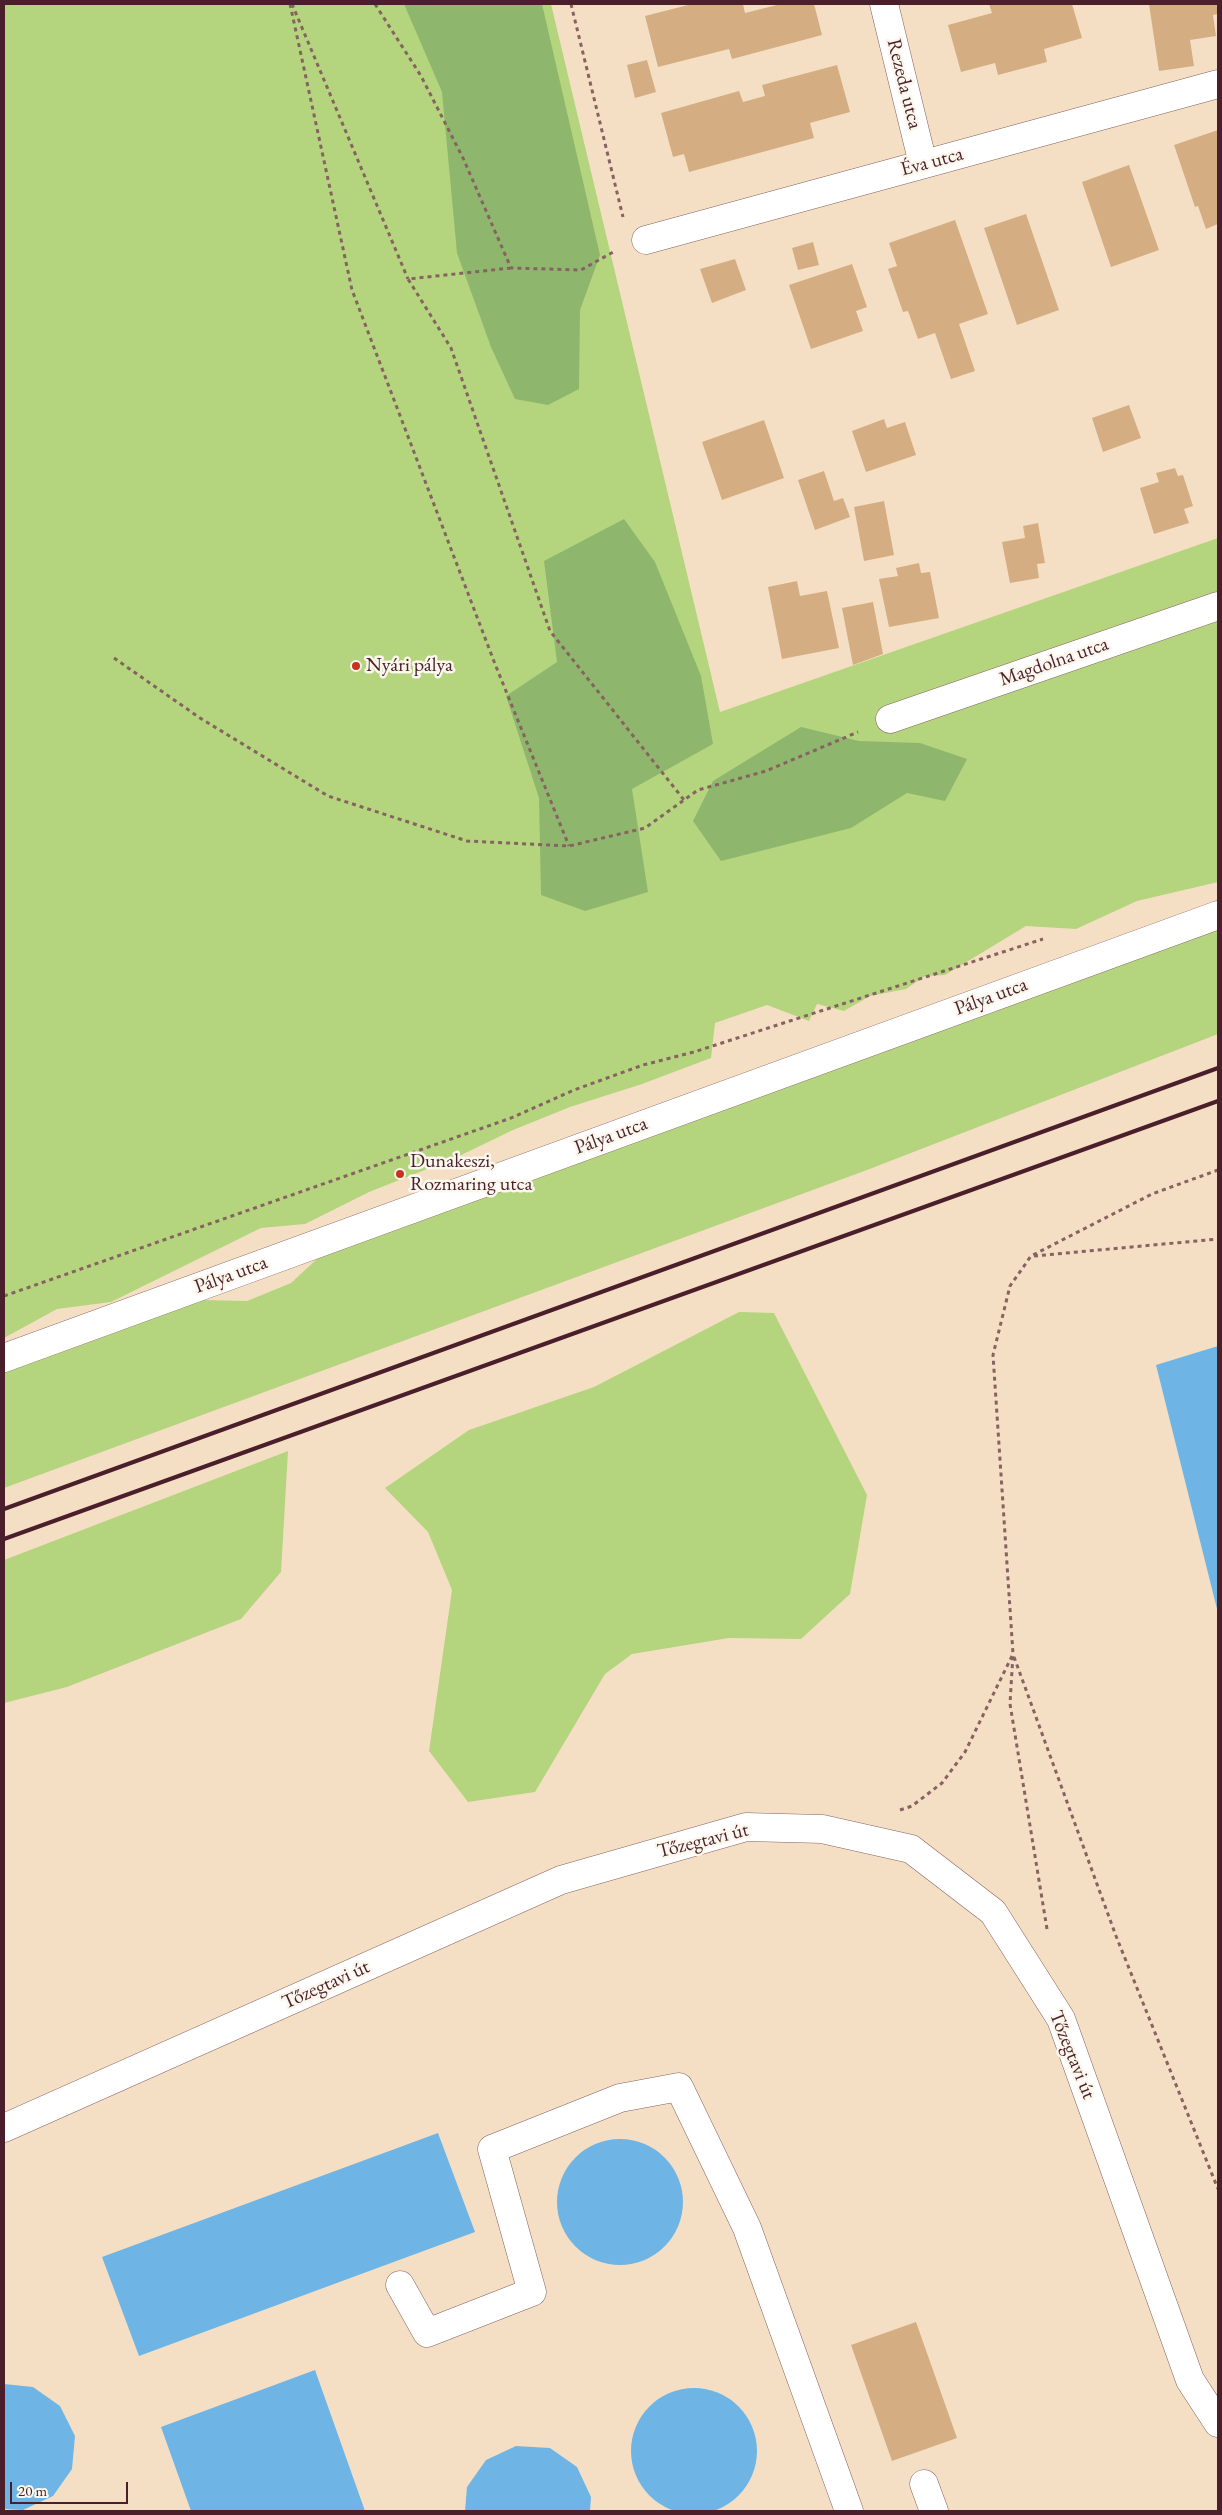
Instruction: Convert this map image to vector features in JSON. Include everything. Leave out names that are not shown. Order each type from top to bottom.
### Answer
[{"type":"street","name":"Rezeda utca","points":[[884,4],[923,164]]},
{"type":"street","name":"Éva utca","points":[[638,241],[1218,84]]},
{"type":"street","name":"Magdolna utca","points":[[890,719],[1218,606]]},
{"type":"street","name":"Pálya utca","points":[[4,1358],[1218,914]]},
{"type":"street","name":"Tőzegtavi út","points":[[4,2128],[561,1880],[746,1827],[822,1829],[911,1849],[993,1912],[1061,2019],[1190,2380],[1218,2423]]},
{"type":"street","points":[[400,2285],[427,2333],[532,2292],[492,2148],[620,2098],[679,2087],[748,2228],[849,2511]]},
{"type":"street","points":[[924,2484],[934,2511]]},
{"type":"path","points":[[292,4],[408,280],[451,348],[550,632],[684,800]]},
{"type":"path","points":[[292,4],[352,290],[495,664],[569,846]]},
{"type":"path","points":[[375,4],[421,76],[463,158],[511,268]]},
{"type":"path","points":[[408,280],[511,268],[581,270],[638,241],[571,4]]},
{"type":"path","points":[[114,658],[200,718],[328,796],[467,841],[569,846],[645,828],[698,790],[766,771],[890,719]]},
{"type":"path","points":[[4,1296],[511,1118],[574,1090],[643,1065],[694,1052],[1050,937]]},
{"type":"path","points":[[1047,1930],[1010,1704],[1013,1654],[993,1355],[1010,1286],[1031,1256],[1152,1194],[1218,1170]]},
{"type":"path","points":[[1031,1256],[1218,1239]]},
{"type":"path","points":[[896,1812],[912,1806],[942,1783],[948,1775],[965,1752],[1013,1654]]},
{"type":"path","points":[[1013,1654],[1116,1936],[1218,2189]]},
{"type":"green space","name":"Nyári pálya","points":[[4,4],[551,4],[720,712],[1218,538],[1218,882],[1137,901],[1076,929],[1026,926],[945,975],[925,976],[906,989],[870,996],[844,1011],[817,1004],[809,1021],[767,1005],[715,1023],[711,1058],[642,1084],[570,1107],[513,1130],[455,1158],[369,1192],[305,1224],[261,1228],[111,1302],[57,1309],[4,1338]]},
{"type":"green space","points":[[404,4],[542,4],[600,255],[580,310],[579,389],[548,405],[515,399],[491,347],[457,253],[442,92]]},
{"type":"green space","points":[[624,519],[655,562],[701,676],[713,744],[632,789],[648,892],[585,911],[541,895],[539,798],[506,696],[557,662],[544,561]]},
{"type":"green space","points":[[801,727],[859,741],[920,743],[967,759],[945,801],[907,793],[851,828],[721,861],[693,821],[713,781]]},
{"type":"green space","points":[[1218,919],[1218,1034],[867,1170],[4,1488],[4,1370],[201,1300],[247,1301],[291,1283],[332,1245]]},
{"type":"green space","points":[[739,1312],[774,1313],[867,1495],[850,1594],[801,1639],[729,1638],[632,1654],[605,1674],[535,1792],[468,1802],[429,1751],[452,1590],[428,1532],[385,1488],[469,1430],[594,1387]]},
{"type":"green space","points":[[288,1451],[281,1572],[241,1619],[67,1687],[4,1703],[4,1560]]},
{"type":"water","points":[[1218,1346],[1218,1613],[1156,1365]]},
{"type":"water","points":[[438,2133],[475,2232],[139,2356],[102,2257]]},
{"type":"water","points":[[620,2139],[644,2144],[664,2158],[678,2178],[683,2202],[678,2226],[664,2246],[644,2260],[620,2265],[596,2260],[576,2246],[562,2226],[557,2202],[562,2178],[576,2158],[596,2144]]},
{"type":"water","points":[[315,2370],[365,2511],[191,2511],[161,2427]]},
{"type":"water","points":[[4,2384],[33,2387],[60,2406],[75,2436],[72,2469],[53,2496],[23,2510],[4,2509]]},
{"type":"water","points":[[694,2388],[718,2393],[738,2407],[752,2427],[757,2451],[752,2475],[738,2495],[718,2509],[694,2514],[670,2509],[650,2495],[636,2475],[631,2451],[636,2427],[650,2407],[670,2393]]},
{"type":"water","points":[[516,2446],[550,2448],[577,2467],[591,2497],[590,2511],[465,2511],[467,2487],[486,2460]]},
{"type":"building","points":[[692,4],[743,4],[745,13],[781,4],[814,4],[822,35],[732,59],[729,49],[658,67],[645,16]]},
{"type":"building","points":[[989,4],[1072,4],[1082,38],[1044,49],[1047,62],[998,75],[995,63],[961,72],[948,25],[992,13]]},
{"type":"building","points":[[1149,4],[1218,4],[1218,14],[1213,15],[1216,36],[1190,40],[1194,66],[1159,71]]},
{"type":"building","points":[[647,60],[656,92],[635,98],[627,65]]},
{"type":"building","points":[[837,65],[850,112],[810,123],[814,138],[689,172],[684,154],[673,157],[661,113],[739,91],[743,102],[765,96],[762,85]]},
{"type":"building","points":[[1218,130],[1218,224],[1206,229],[1198,206],[1195,207],[1174,145]]},
{"type":"building","points":[[1129,165],[1159,250],[1111,267],[1082,182]]},
{"type":"building","points":[[1026,214],[1059,310],[1017,325],[984,228]]},
{"type":"building","points":[[955,220],[988,314],[959,324],[975,371],[951,379],[935,333],[918,339],[908,311],[903,312],[888,269],[897,266],[889,243]]},
{"type":"building","points":[[813,242],[819,265],[798,270],[792,248]]},
{"type":"building","points":[[735,259],[746,290],[712,303],[700,269]]},
{"type":"building","points":[[852,264],[867,307],[856,311],[863,331],[811,349],[789,285]]},
{"type":"building","points":[[1129,405],[1141,438],[1103,452],[1092,418]]},
{"type":"building","points":[[884,419],[887,428],[905,422],[916,455],[866,472],[852,431]]},
{"type":"building","points":[[764,420],[784,478],[722,500],[702,442]]},
{"type":"building","points":[[1175,468],[1178,476],[1183,475],[1193,506],[1184,509],[1189,523],[1154,534],[1140,488],[1159,482],[1156,473]]},
{"type":"building","points":[[824,471],[834,501],[843,498],[850,517],[815,530],[798,480]]},
{"type":"building","points":[[884,501],[894,555],[864,561],[854,507]]},
{"type":"building","points":[[1038,523],[1045,563],[1037,564],[1039,578],[1010,583],[1002,542],[1025,538],[1023,526]]},
{"type":"building","points":[[919,563],[921,573],[930,572],[939,618],[889,627],[879,579],[898,576],[896,568]]},
{"type":"building","points":[[797,581],[800,596],[827,591],[839,648],[782,659],[768,587]]},
{"type":"building","points":[[873,602],[883,654],[853,665],[842,608]]},
{"type":"building","points":[[916,2322],[957,2438],[892,2461],[851,2345]]},
{"type":"railway","points":[[4,1509],[1218,1068]]},
{"type":"railway","points":[[4,1539],[1218,1101]]},
{"type":"place","name":"Nyári pálya","points":[[356,666]]},
{"type":"place","name":"Dunakeszi, Rozmaring utca","points":[[400,1174]]}]
